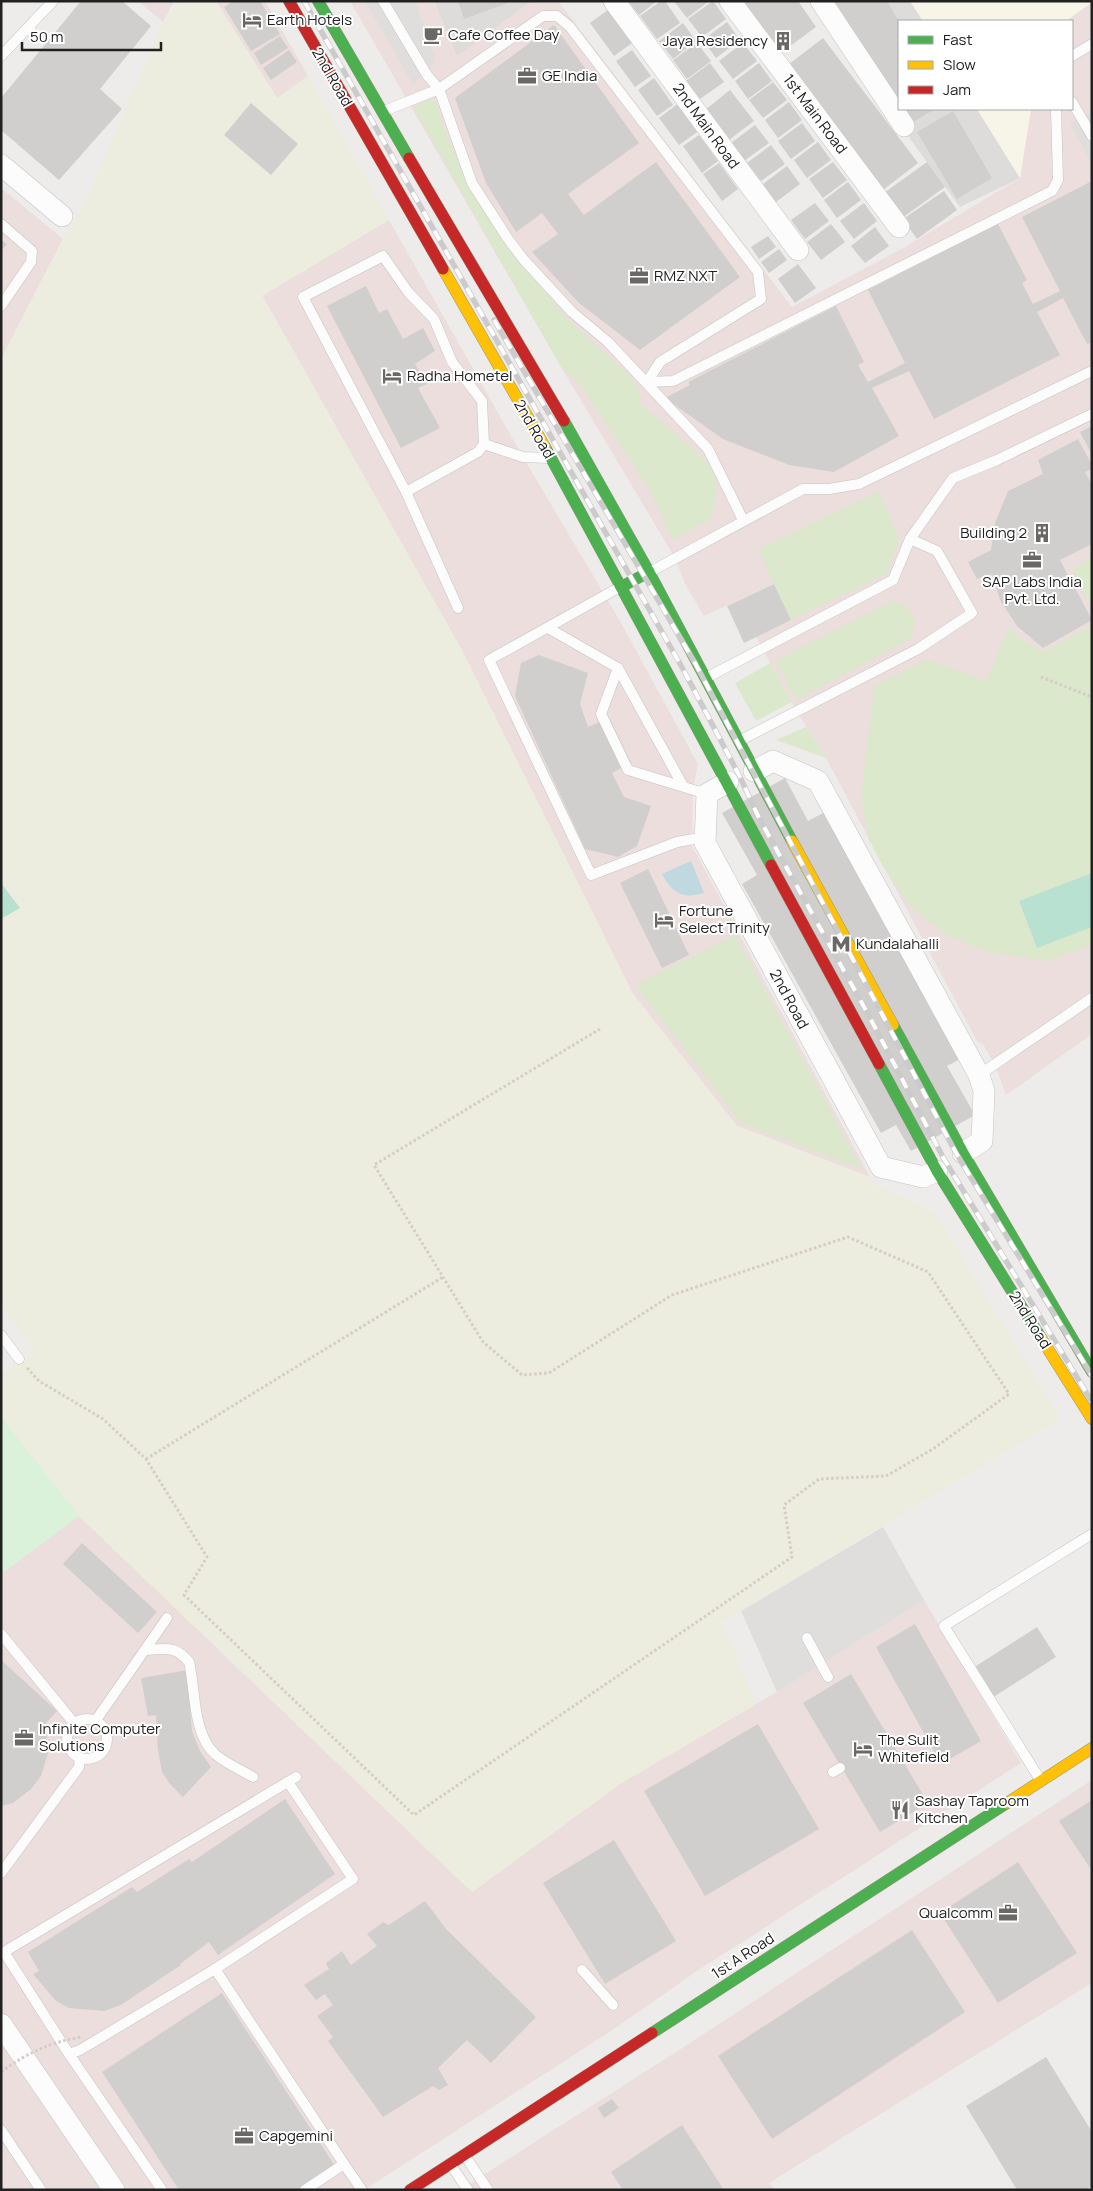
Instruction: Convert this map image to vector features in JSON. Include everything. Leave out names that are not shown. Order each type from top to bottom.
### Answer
[{"type":"main road","name":"2nd Road","points":[[289,1],[551,458],[937,1170],[1092,1419]]},
{"type":"main road","name":"2nd Road","points":[[318,1],[556,406],[649,572],[738,742],[963,1153],[1092,1372]]},
{"type":"main road","points":[[621,587],[649,572]]},
{"type":"main road","name":"1st A Road","points":[[410,2190],[1092,1748]]},
{"type":"street","name":"2nd Main Road","points":[[614,1],[798,250]]},
{"type":"street","name":"1st Main Road","points":[[730,1],[899,227]]},
{"type":"street","points":[[821,1],[904,126]]},
{"type":"street","points":[[1,165],[62,216]]},
{"type":"street","points":[[754,771],[773,761],[818,781],[979,1075],[984,1091],[982,1141],[963,1153]]},
{"type":"street","points":[[707,794],[728,782]]},
{"type":"street","name":"2nd Road","points":[[707,794],[705,843],[881,1168],[923,1177],[937,1170]]},
{"type":"street","points":[[1,2024],[114,2190]]},
{"type":"lane","points":[[1,56],[53,1]]},
{"type":"lane","points":[[383,1],[427,75],[439,89],[472,183],[508,239],[524,260],[572,312],[608,342],[709,450],[743,520]]},
{"type":"lane","points":[[382,112],[439,89],[543,16],[557,16],[570,27],[758,272],[761,299],[660,362],[647,382]]},
{"type":"lane","points":[[1073,55],[1092,44]]},
{"type":"lane","points":[[1073,104],[1092,136]]},
{"type":"lane","points":[[647,382],[673,381],[1052,192],[1058,180],[1056,110]]},
{"type":"lane","points":[[1,224],[32,251],[31,262],[1,306]]},
{"type":"lane","points":[[406,492],[478,452],[484,444],[482,401],[452,362],[434,319],[408,292],[383,256],[303,298],[406,492],[458,608]]},
{"type":"lane","points":[[649,572],[803,489],[829,489],[859,484],[1092,371]]},
{"type":"lane","points":[[706,678],[893,580],[910,538],[953,478],[997,460],[1092,414]]},
{"type":"lane","points":[[484,444],[523,458],[551,458]]},
{"type":"lane","points":[[738,742],[918,649],[972,613],[937,551],[910,538]]},
{"type":"lane","points":[[621,587],[489,660],[591,875],[677,842],[706,837]]},
{"type":"lane","points":[[548,628],[618,668],[682,784]]},
{"type":"lane","points":[[618,668],[601,714],[628,770],[682,784],[707,794]]},
{"type":"lane","points":[[979,1075],[1092,998]]},
{"type":"lane","points":[[1,1335],[19,1359]]},
{"type":"lane","points":[[1041,1781],[944,1626],[1092,1534]]},
{"type":"lane","points":[[96,1720],[167,1618]]},
{"type":"lane","points":[[1,1634],[74,1723]]},
{"type":"lane","points":[[807,1638],[828,1677]]},
{"type":"lane","points":[[145,1650],[173,1648],[189,1662],[201,1732],[206,1744],[216,1754],[253,1777]]},
{"type":"lane","points":[[84,1718],[96,1720],[106,1732],[106,1747],[95,1757],[80,1758],[68,1746],[68,1730],[74,1723],[84,1718]]},
{"type":"lane","points":[[1,1872],[79,1766],[80,1758]]},
{"type":"lane","points":[[69,2054],[80,2050],[215,1969],[353,1879],[292,1780],[2,1953],[69,2054],[162,2190]]},
{"type":"lane","points":[[215,1969],[362,2190]]},
{"type":"lane","points":[[582,1970],[613,2005]]},
{"type":"lane","points":[[1,2130],[41,2190]]},
{"type":"lane","points":[[464,2155],[488,2190]]},
{"type":"lane","points":[[305,2190],[344,2164]]},
{"type":"lane","points":[[450,2164],[468,2190]]},
{"type":"path","points":[[1040,676],[1092,697]]},
{"type":"path","points":[[19,1359],[39,1381],[103,1419],[146,1459],[207,1557],[184,1595],[414,1815],[792,1557],[784,1504],[819,1479],[886,1476],[933,1449],[1010,1394],[928,1272],[848,1237],[672,1295],[549,1373],[522,1375],[483,1342],[374,1165],[600,1029]]},
{"type":"path","points":[[146,1459],[443,1277]]},
{"type":"path","points":[[1,2072],[35,2050],[53,2042],[82,2037]]},
{"type":"shaded area","points":[[138,1],[174,1],[163,22]]},
{"type":"shaded area","points":[[181,1],[215,1],[277,98],[308,76],[389,220],[262,296],[464,654],[633,994],[737,1126],[870,1177],[874,1185],[934,1211],[1061,1419],[722,1622],[756,1704],[620,1784],[472,1892],[79,1516],[1,1417],[1,1375],[35,1352],[1,1306],[1,919],[20,907],[1,883],[1,359],[63,239],[79,215],[163,22]]},
{"type":"shaded area","points":[[216,1],[265,1],[308,76],[277,98]]},
{"type":"shaded area","points":[[350,1],[434,1],[457,56],[532,1],[558,1],[792,307],[907,246],[1020,178],[1031,110],[1073,110],[1073,20],[1067,20],[1092,2],[1092,1034],[1006,1095],[995,1065],[983,1044],[977,1041],[826,758],[797,712],[756,637],[791,620],[774,584],[704,616],[685,584],[675,558],[561,367]]},
{"type":"shaded area","points":[[365,1],[415,1],[436,60],[413,85]]},
{"type":"shaded area","points":[[434,1],[532,1],[457,57]]},
{"type":"shaded area","points":[[809,1],[910,1],[922,20],[898,20],[898,110],[978,110],[1020,178],[960,207]]},
{"type":"shaded area","points":[[910,1],[1092,1],[1067,20],[922,20]]},
{"type":"shaded area","points":[[978,110],[1031,110],[1020,178]]},
{"type":"shaded area","points":[[1092,112],[1092,164],[1070,124]]},
{"type":"shaded area","points":[[1,188],[63,239],[1,359]]},
{"type":"shaded area","points":[[389,220],[523,457],[620,621],[698,764],[693,789],[692,846],[870,1177],[737,1126],[633,994],[464,654],[262,295]]},
{"type":"shaded area","points":[[79,1516],[472,1892],[620,1784],[777,1692],[924,1600],[1021,1763],[697,1971],[611,2031],[364,2190],[1,2190],[1,1574]]},
{"type":"shaded area","points":[[883,1527],[924,1600],[777,1692],[741,1611]]},
{"type":"shaded area","points":[[1092,1780],[1092,1983],[769,2183],[775,2190],[460,2190],[673,2054]]},
{"type":"green space","points":[[432,99],[437,104],[440,118],[466,182],[505,245],[569,320],[629,375],[639,390],[641,405],[678,435],[711,467],[716,486],[711,519],[673,540],[649,489],[579,383],[561,367],[414,108],[424,100]]},
{"type":"green space","points":[[879,491],[899,539],[886,574],[791,620],[758,549]]},
{"type":"green space","points":[[1092,558],[1092,609],[1072,569]]},
{"type":"green space","points":[[893,601],[906,607],[914,616],[914,629],[907,641],[796,700],[775,661]]},
{"type":"green space","points":[[1092,625],[1092,945],[1046,961],[993,953],[948,936],[912,908],[885,870],[869,840],[861,796],[874,686],[927,659],[986,681],[1009,627],[1024,641],[1044,652]]},
{"type":"green space","points":[[770,663],[792,702],[756,721],[735,683]]},
{"type":"green space","points":[[806,727],[826,758],[776,740]]},
{"type":"green space","points":[[1092,873],[1092,927],[1037,948],[1019,901]]},
{"type":"green space","points":[[1,883],[20,908],[1,919]]},
{"type":"green space","points":[[735,935],[862,1169],[741,1123],[642,994],[637,984]]},
{"type":"green space","points":[[1,1417],[79,1516],[1,1574]]},
{"type":"water","points":[[691,861],[704,893],[684,895],[674,890],[662,874]]},
{"type":"building","points":[[81,1],[122,1],[151,26],[100,89],[122,109],[59,180],[1,130],[1,98]]},
{"type":"building","name":"Earth Hotels","points":[[233,1],[260,1],[280,34],[251,51],[224,7]]},
{"type":"building","points":[[458,1],[507,1],[508,3],[464,19]]},
{"type":"building","points":[[628,1],[657,1],[639,15]]},
{"type":"building","points":[[661,1],[665,1],[680,23],[657,39],[640,16]]},
{"type":"building","points":[[674,1],[709,1],[687,18]]},
{"type":"building","points":[[713,1],[726,19],[702,37],[688,19]]},
{"type":"building","name":"Jaya Residency","points":[[748,1],[798,1],[816,27],[778,55],[743,5]]},
{"type":"building","points":[[832,1],[887,1],[898,20],[898,109]]},
{"type":"building","points":[[608,10],[632,43],[614,56],[590,23]]},
{"type":"building","points":[[727,22],[740,40],[716,58],[703,40]]},
{"type":"building","points":[[683,23],[696,41],[673,59],[659,41]]},
{"type":"building","points":[[554,25],[639,143],[568,194],[584,215],[656,162],[740,277],[640,350],[579,303],[532,252],[558,234],[542,213],[516,232],[486,183],[455,98]]},
{"type":"building","points":[[280,36],[288,48],[261,65],[254,53]]},
{"type":"building","points":[[823,38],[918,163],[883,190],[788,65]]},
{"type":"building","points":[[697,43],[711,61],[687,79],[673,60]]},
{"type":"building","points":[[743,43],[757,61],[733,79],[719,61]]},
{"type":"building","points":[[289,50],[297,62],[271,80],[263,68]]},
{"type":"building","points":[[632,50],[651,76],[635,87],[616,61]]},
{"type":"building","points":[[710,63],[724,82],[700,99],[686,81]]},
{"type":"building","points":[[759,63],[772,81],[748,99],[735,81]]},
{"type":"building","points":[[654,78],[673,105],[657,116],[638,90]]},
{"type":"building","points":[[773,82],[787,100],[763,118],[749,100]]},
{"type":"building","points":[[730,90],[754,121],[729,140],[705,110]]},
{"type":"building","points":[[789,102],[802,120],[778,138],[765,120]]},
{"type":"building","points":[[251,103],[298,144],[271,175],[224,135]]},
{"type":"building","points":[[679,103],[700,130],[679,145],[659,118]]},
{"type":"building","points":[[899,110],[933,110],[908,125]]},
{"type":"building","points":[[953,111],[992,178],[957,199],[917,132]]},
{"type":"building","points":[[802,123],[815,141],[791,159],[778,141]]},
{"type":"building","points":[[755,125],[769,143],[744,161],[731,143]]},
{"type":"building","points":[[699,135],[718,161],[702,173],[683,146]]},
{"type":"building","points":[[818,142],[831,160],[807,178],[794,160]]},
{"type":"building","points":[[771,145],[785,164],[761,181],[747,163]]},
{"type":"building","points":[[833,162],[847,180],[823,198],[809,179]]},
{"type":"building","points":[[927,162],[945,187],[902,218],[884,193]]},
{"type":"building","points":[[719,163],[738,189],[722,201],[703,174]]},
{"type":"building","points":[[787,166],[800,184],[776,202],[763,184]]},
{"type":"building","points":[[1092,181],[1092,342],[1087,344],[1063,298],[1037,312],[1060,355],[934,419],[909,371],[872,388],[899,436],[834,472],[789,465],[723,439],[665,398],[690,385],[688,382],[836,306],[864,362],[858,365],[868,382],[905,363],[868,290],[998,224],[1027,280],[1022,283],[1033,304],[1060,291],[1022,217]]},
{"type":"building","points":[[848,182],[861,200],[837,218],[824,200]]},
{"type":"building","points":[[944,191],[957,210],[917,239],[903,219]]},
{"type":"building","points":[[815,203],[829,221],[805,239],[791,220]]},
{"type":"building","points":[[864,203],[877,221],[854,239],[840,221]]},
{"type":"building","points":[[831,224],[845,242],[821,260],[807,242]]},
{"type":"building","points":[[875,227],[889,246],[865,263],[851,246]]},
{"type":"building","points":[[768,236],[776,247],[759,259],[751,247]]},
{"type":"building","points":[[1,240],[7,244],[1,251]]},
{"type":"building","points":[[779,249],[787,260],[769,273],[761,262]]},
{"type":"building","points":[[798,264],[816,288],[795,303],[778,279]]},
{"type":"building","points":[[366,286],[379,313],[387,309],[403,339],[423,328],[435,351],[415,364],[427,384],[418,388],[440,428],[401,448],[327,306]]},
{"type":"building","points":[[1092,426],[1092,455],[1080,432]]},
{"type":"building","name":"Building 2","points":[[1078,439],[1092,465],[1092,469],[1085,472],[1092,485],[1092,544],[1060,560],[1092,620],[1043,648],[1017,626],[1000,600],[992,574],[977,579],[968,562],[991,550],[995,523],[1008,491],[1043,474],[1038,460]]},
{"type":"building","points":[[774,584],[791,620],[744,643],[727,606]]},
{"type":"building","points":[[539,655],[588,673],[580,704],[588,727],[609,718],[631,763],[612,773],[624,797],[651,806],[637,846],[618,857],[585,849],[515,696],[521,663]]},
{"type":"building","points":[[785,778],[808,821],[825,812],[962,1058],[947,1066],[975,1115],[911,1151],[896,1125],[881,1133],[742,884],[757,875],[722,813]]},
{"type":"building","points":[[648,869],[689,955],[662,968],[620,883]]},
{"type":"building","points":[[82,1543],[157,1612],[138,1633],[63,1564]]},
{"type":"building","points":[[915,1624],[981,1741],[941,1764],[876,1647]]},
{"type":"building","points":[[1037,1627],[1056,1657],[992,1698],[973,1668]]},
{"type":"building","name":"Infinite Computer Solutions","points":[[1,1660],[57,1711],[46,1723],[48,1753],[41,1776],[31,1789],[13,1803],[1,1806]]},
{"type":"building","points":[[188,1670],[195,1708],[190,1709],[192,1731],[200,1751],[211,1767],[183,1797],[170,1784],[162,1772],[158,1750],[156,1715],[148,1716],[141,1678]]},
{"type":"building","points":[[851,1674],[928,1803],[880,1832],[803,1703]]},
{"type":"building","points":[[758,1724],[819,1829],[705,1896],[644,1791]]},
{"type":"building","points":[[285,1799],[335,1874],[218,1955],[209,1942],[181,1965],[121,2005],[104,2011],[69,2008],[56,2001],[33,1974],[39,1971],[28,1952],[132,1887],[137,1892],[189,1859],[192,1862]]},
{"type":"building","points":[[1092,1800],[1092,1871],[1059,1821]]},
{"type":"building","points":[[614,1840],[676,1941],[605,1984],[543,1883]]},
{"type":"building","points":[[1018,1862],[1077,1953],[998,2003],[940,1913]]},
{"type":"building","points":[[425,1901],[446,1929],[536,2017],[491,2063],[467,2040],[438,2068],[448,2085],[439,2090],[433,2086],[383,2117],[328,2041],[333,2037],[317,2016],[333,2005],[325,1994],[316,2000],[304,1985],[329,1969],[326,1963],[342,1951],[351,1965],[377,1946],[367,1934],[383,1922],[389,1925]]},
{"type":"building","points":[[912,1930],[965,2012],[772,2139],[718,2056]]},
{"type":"building","points":[[222,1993],[335,2166],[299,2190],[179,2190],[102,2072]]},
{"type":"building","points":[[1046,2057],[1092,2132],[1092,2186],[1085,2190],[1017,2190],[966,2106]]},
{"type":"building","points":[[612,2099],[619,2108],[604,2118],[598,2108]]},
{"type":"building","points":[[682,2125],[724,2190],[623,2190],[611,2172]]},
{"type":"railway","points":[[304,1],[683,669],[739,775],[759,818],[868,1014],[944,1159],[1092,1402]]},
{"type":"railway","points":[[494,320],[695,663],[956,1153],[1092,1376]]},
{"type":"traffic: fast","points":[[318,1],[409,158]]},
{"type":"traffic: fast","points":[[545,447],[621,587],[649,572],[564,421]]},
{"type":"traffic: fast","points":[[649,572],[792,841]]},
{"type":"traffic: fast","points":[[621,587],[771,865]]},
{"type":"traffic: fast","points":[[893,1025],[963,1153],[1092,1372]]},
{"type":"traffic: fast","points":[[879,1064],[937,1171],[1041,1338]]},
{"type":"traffic: fast","points":[[652,2033],[1007,1803]]},
{"type":"traffic: slow","points":[[443,269],[545,447]]},
{"type":"traffic: slow","points":[[792,841],[893,1025]]},
{"type":"traffic: slow","points":[[1041,1338],[1092,1419]]},
{"type":"traffic: slow","points":[[1007,1803],[1092,1748]]},
{"type":"traffic: jam","points":[[289,1],[443,269]]},
{"type":"traffic: jam","points":[[409,158],[564,421]]},
{"type":"traffic: jam","points":[[771,865],[879,1064]]},
{"type":"traffic: jam","points":[[410,2190],[652,2033]]},
{"type":"place","name":"Earth Hotels","points":[[252,20]]},
{"type":"place","name":"Cafe Coffee Day","points":[[433,35]]},
{"type":"place","name":"Jaya Residency","points":[[783,41]]},
{"type":"place","name":"GE India","points":[[527,76]]},
{"type":"place","name":"RMZ NXT","points":[[639,276]]},
{"type":"place","name":"Radha Hometel","points":[[392,376]]},
{"type":"place","name":"Building 2","points":[[1042,533]]},
{"type":"place","name":"SAP Labs India Pvt. Ltd.","points":[[1032,560]]},
{"type":"place","name":"Fortune Select Trinity","points":[[664,920]]},
{"type":"place","name":"Kundalahalli","points":[[841,944]]},
{"type":"place","name":"Infinite Computer Solutions","points":[[24,1738]]},
{"type":"place","name":"The Sulit Whitefield","points":[[863,1749]]},
{"type":"place","name":"Sashay Taproom Kitchen","points":[[900,1810]]},
{"type":"place","name":"Qualcomm","points":[[1008,1913]]},
{"type":"place","name":"Capgemini","points":[[244,2136]]}]
